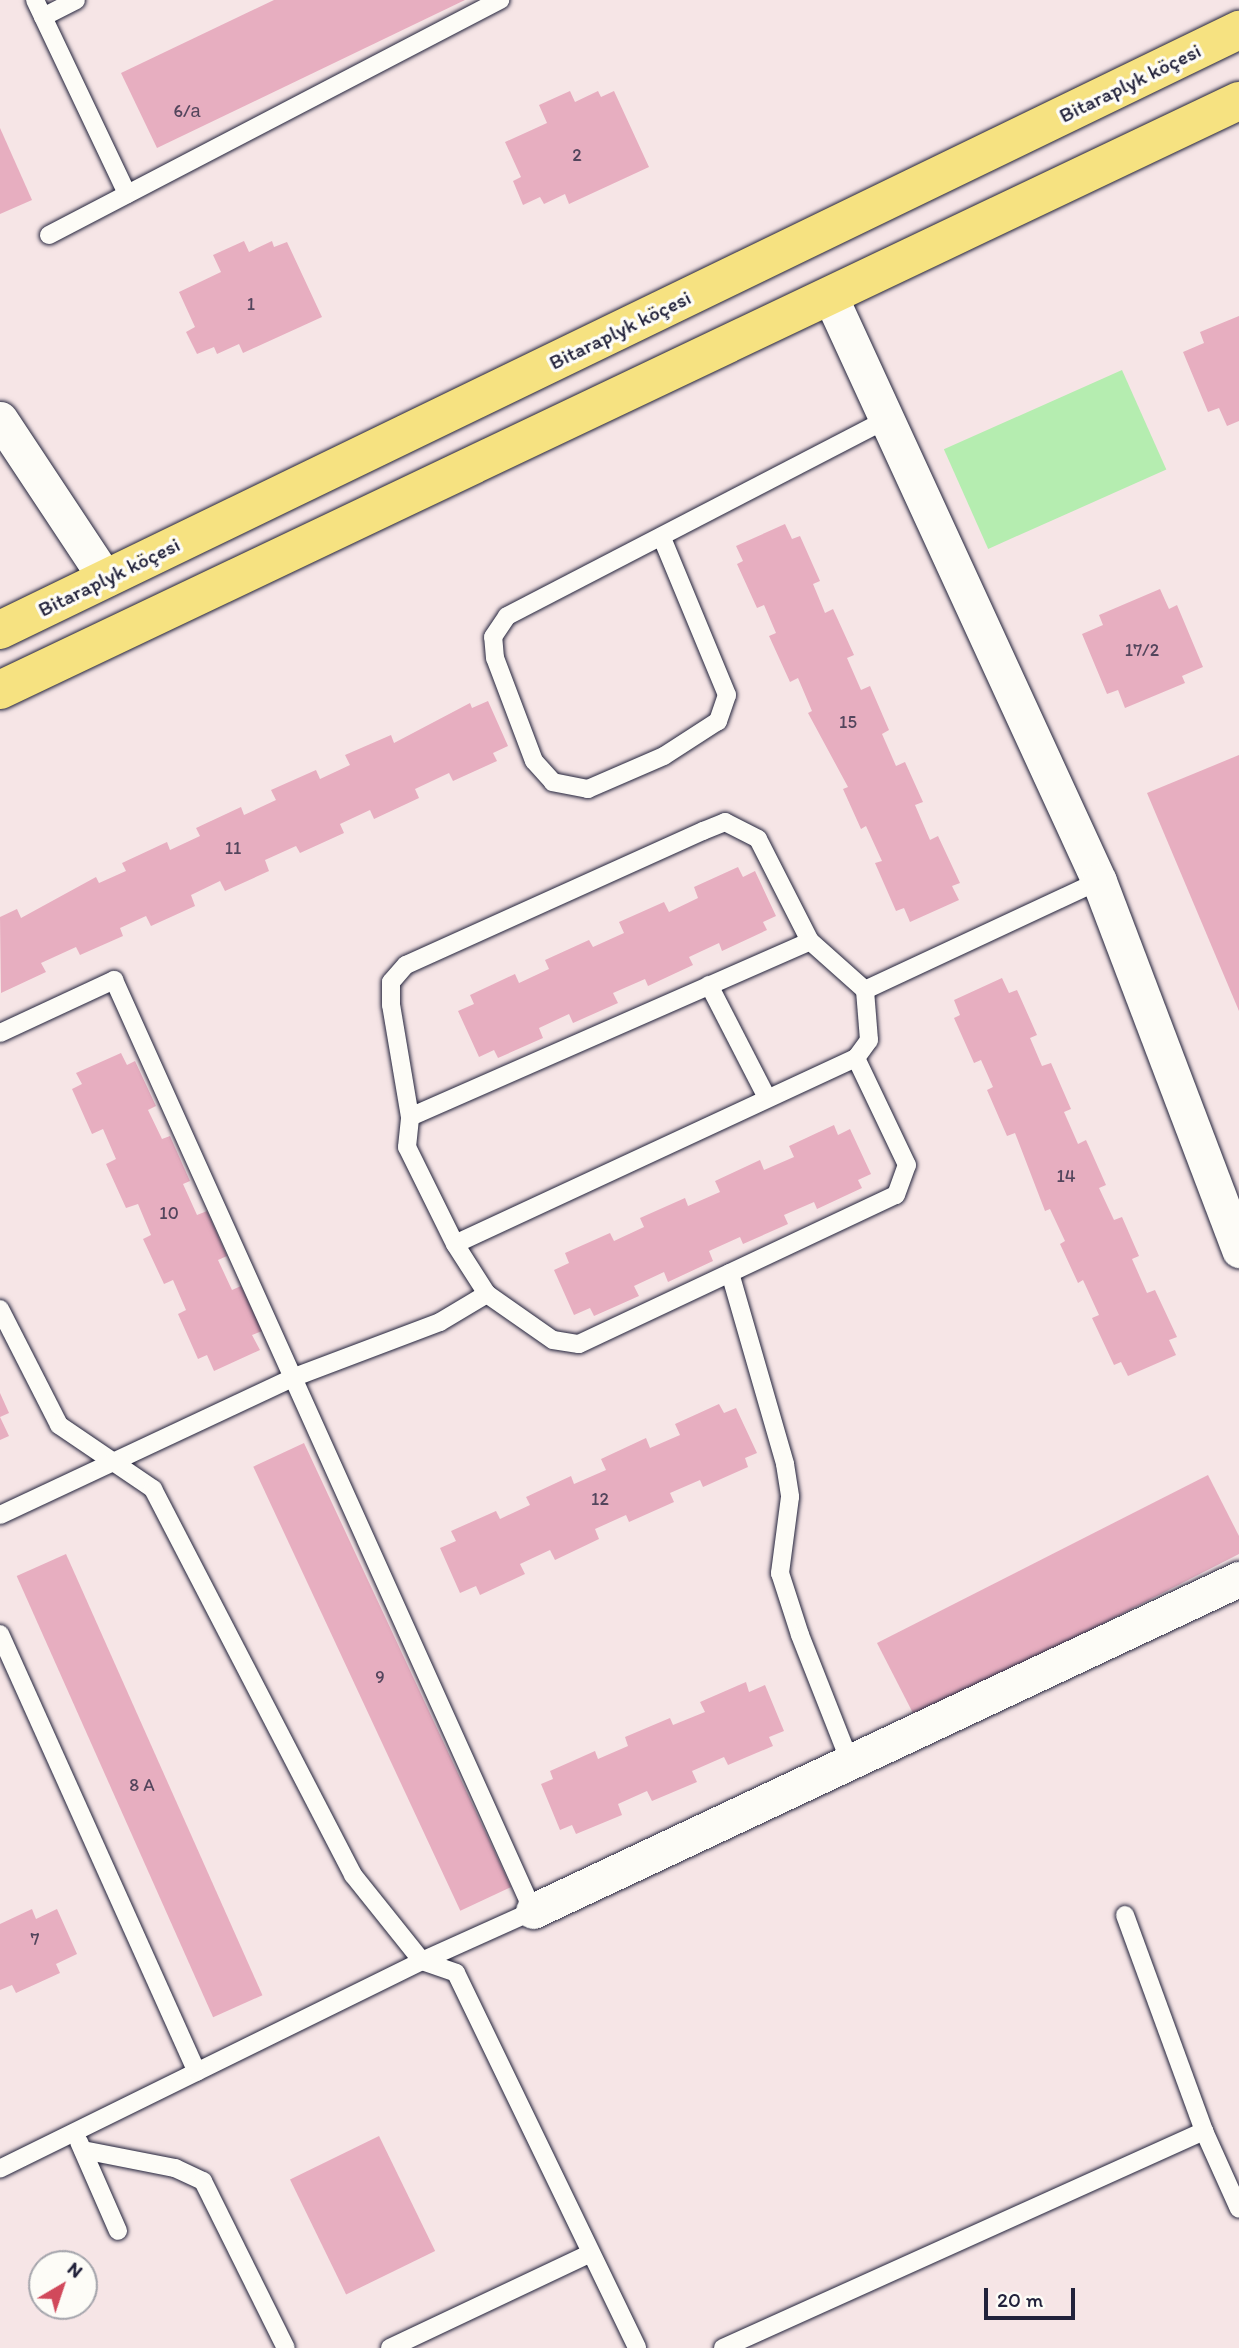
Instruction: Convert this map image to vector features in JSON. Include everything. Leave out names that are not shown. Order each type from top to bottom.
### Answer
[{"type":"highway","name":"Bitaraplyk köçesi","points":[[0,630],[1239,30]]},
{"type":"highway","points":[[0,690],[1239,102]]},
{"type":"street","points":[[830,296],[1099,881],[1239,1250]]},
{"type":"street","points":[[0,419],[106,579]]},
{"type":"street","points":[[533,1911],[1239,1579]]},
{"type":"lane","points":[[35,0],[127,194]]},
{"type":"lane","points":[[43,17],[76,0]]},
{"type":"lane","points":[[48,235],[500,0]]},
{"type":"lane","points":[[662,538],[727,695],[718,721],[664,756],[588,789],[553,782],[534,761],[495,658],[492,637],[507,616],[887,419]]},
{"type":"lane","points":[[454,1244],[856,1058],[869,1040],[865,990],[810,941],[758,839],[725,822],[406,965],[391,982],[391,1005],[410,1117],[407,1146],[454,1244],[487,1294],[553,1340],[579,1345],[896,1195],[907,1165],[856,1058]]},
{"type":"lane","points":[[865,990],[1099,881]]},
{"type":"lane","points":[[410,1117],[810,941]]},
{"type":"lane","points":[[0,1033],[114,980],[533,1911],[422,1961],[0,2169]]},
{"type":"lane","points":[[709,985],[767,1098]]},
{"type":"lane","points":[[730,1273],[785,1464],[790,1497],[780,1573],[800,1635],[850,1762]]},
{"type":"lane","points":[[0,1515],[292,1378],[440,1322],[487,1294]]},
{"type":"lane","points":[[0,1310],[59,1424],[153,1489],[353,1875],[422,1961],[456,1973],[637,2348]]},
{"type":"lane","points":[[0,1634],[197,2072]]},
{"type":"lane","points":[[1125,1915],[1205,2131],[1239,2209]]},
{"type":"lane","points":[[723,2348],[1205,2131]]},
{"type":"lane","points":[[75,2132],[118,2231]]},
{"type":"lane","points":[[83,2150],[176,2168],[202,2181],[286,2348]]},
{"type":"lane","points":[[390,2348],[591,2253]]},
{"type":"green space","points":[[1122,370],[1166,470],[988,549],[944,449]]},
{"type":"building","points":[[274,0],[465,0],[157,148],[121,73]]},
{"type":"building","points":[[570,91],[575,102],[598,91],[601,97],[614,91],[649,167],[569,204],[565,194],[544,204],[540,197],[523,205],[513,181],[521,177],[505,142],[547,123],[539,105]]},
{"type":"building","points":[[0,128],[32,200],[0,214]]},
{"type":"building","points":[[244,241],[249,252],[272,241],[274,247],[287,242],[322,317],[243,353],[239,344],[217,354],[214,347],[197,354],[186,332],[195,327],[179,292],[221,272],[213,255]]},
{"type":"building","points":[[1239,316],[1239,421],[1227,426],[1219,408],[1208,412],[1183,352],[1204,343],[1200,332]]},
{"type":"building","points":[[785,524],[792,539],[800,536],[820,581],[813,584],[825,613],[833,609],[854,655],[847,658],[861,690],[870,686],[889,730],[882,734],[896,766],[905,762],[923,802],[915,805],[930,840],[938,836],[960,883],[952,886],[959,900],[910,922],[904,908],[896,911],[875,863],[882,861],[866,826],[861,829],[843,789],[848,787],[808,713],[812,711],[798,678],[790,682],[769,636],[776,633],[764,605],[757,608],[737,564],[743,561],[736,546]]},
{"type":"building","points":[[1160,589],[1169,609],[1177,605],[1203,667],[1182,676],[1185,683],[1125,708],[1118,690],[1107,694],[1082,634],[1103,625],[1099,615]]},
{"type":"building","points":[[488,701],[508,746],[493,753],[497,761],[453,781],[449,773],[415,789],[419,798],[374,819],[370,810],[340,824],[344,833],[300,853],[296,846],[265,860],[269,871],[225,891],[220,881],[191,895],[195,906],[151,926],[146,916],[120,928],[123,936],[80,955],[76,947],[41,963],[46,972],[1,993],[0,917],[17,909],[21,918],[96,877],[99,883],[126,871],[122,863],[167,842],[170,850],[200,836],[196,828],[241,807],[244,815],[276,800],[271,790],[316,770],[320,779],[350,765],[345,755],[391,735],[394,743],[470,703],[472,708]]},
{"type":"building","points":[[1239,755],[1239,1011],[1147,793]]},
{"type":"building","points":[[738,867],[743,877],[755,871],[776,916],[763,922],[767,930],[722,951],[719,943],[689,957],[693,965],[648,986],[645,979],[613,993],[618,1003],[573,1023],[569,1014],[539,1028],[543,1038],[498,1058],[494,1050],[479,1057],[458,1011],[474,1004],[470,995],[515,974],[519,983],[549,969],[545,960],[589,940],[593,947],[624,933],[619,922],[664,902],[669,912],[698,898],[694,887]]},
{"type":"building","points":[[1002,978],[1009,993],[1017,990],[1037,1035],[1030,1038],[1042,1066],[1051,1063],[1071,1109],[1064,1112],[1078,1144],[1086,1140],[1106,1185],[1099,1188],[1114,1220],[1122,1217],[1139,1256],[1132,1259],[1147,1293],[1155,1290],[1177,1337],[1169,1340],[1176,1355],[1128,1376],[1121,1362],[1114,1365],[1092,1318],[1099,1315],[1083,1280],[1078,1283],[1060,1244],[1065,1241],[1050,1209],[1045,1211],[1015,1133],[1007,1136],[987,1090],[993,1087],[981,1060],[974,1063],[954,1018],[960,1015],[954,1000]]},
{"type":"building","points":[[121,1053],[127,1065],[135,1061],[156,1106],[148,1110],[162,1139],[170,1136],[190,1181],[183,1184],[197,1215],[207,1211],[227,1256],[218,1260],[232,1290],[241,1286],[262,1331],[252,1335],[260,1350],[214,1371],[207,1355],[198,1359],[178,1314],[186,1310],[173,1280],[164,1284],[143,1239],[151,1235],[138,1204],[126,1208],[106,1164],[116,1159],[103,1129],[92,1134],[72,1089],[82,1084],[76,1073]]},
{"type":"building","points":[[834,1125],[838,1135],[850,1129],[871,1174],[858,1180],[862,1188],[817,1209],[814,1202],[784,1215],[788,1224],[743,1244],[740,1237],[709,1251],[713,1261],[668,1282],[664,1272],[634,1286],[639,1296],[594,1316],[590,1308],[574,1315],[554,1270],[569,1263],[565,1253],[610,1233],[614,1241],[644,1227],[640,1218],[685,1198],[688,1206],[720,1192],[715,1181],[760,1160],[764,1170],[794,1157],[789,1146]]},
{"type":"building","points":[[0,1393],[9,1413],[0,1417]]},
{"type":"building","points":[[719,1404],[724,1413],[736,1408],[757,1453],[745,1458],[748,1467],[703,1487],[700,1480],[670,1493],[674,1502],[629,1522],[626,1515],[595,1529],[599,1539],[555,1560],[550,1550],[520,1564],[525,1574],[480,1595],[476,1586],[460,1593],[440,1548],[456,1541],[451,1531],[496,1511],[500,1519],[530,1505],[526,1497],[571,1476],[574,1484],[606,1470],[601,1459],[646,1438],[650,1448],[680,1435],[675,1424]]},
{"type":"building","points":[[0,1417],[9,1436],[0,1440]]},
{"type":"building","points":[[304,1443],[511,1887],[460,1911],[253,1467]]},
{"type":"building","points":[[1208,1475],[1239,1536],[1239,1554],[916,1719],[877,1643]]},
{"type":"building","points":[[66,1554],[262,1995],[213,2017],[17,1576]]},
{"type":"building","points":[[746,1682],[749,1692],[765,1685],[784,1731],[769,1737],[773,1746],[728,1765],[724,1757],[692,1771],[697,1782],[652,1801],[647,1791],[618,1804],[622,1815],[576,1834],[572,1825],[560,1830],[541,1784],[553,1779],[550,1771],[595,1751],[598,1759],[628,1746],[625,1737],[670,1718],[673,1725],[705,1712],[700,1702]]},
{"type":"building","points":[[32,1909],[36,1919],[57,1909],[77,1954],[56,1964],[60,1973],[16,1993],[12,1985],[0,1990],[0,1924]]},
{"type":"building","points":[[379,2136],[435,2251],[346,2294],[290,2179]]}]
